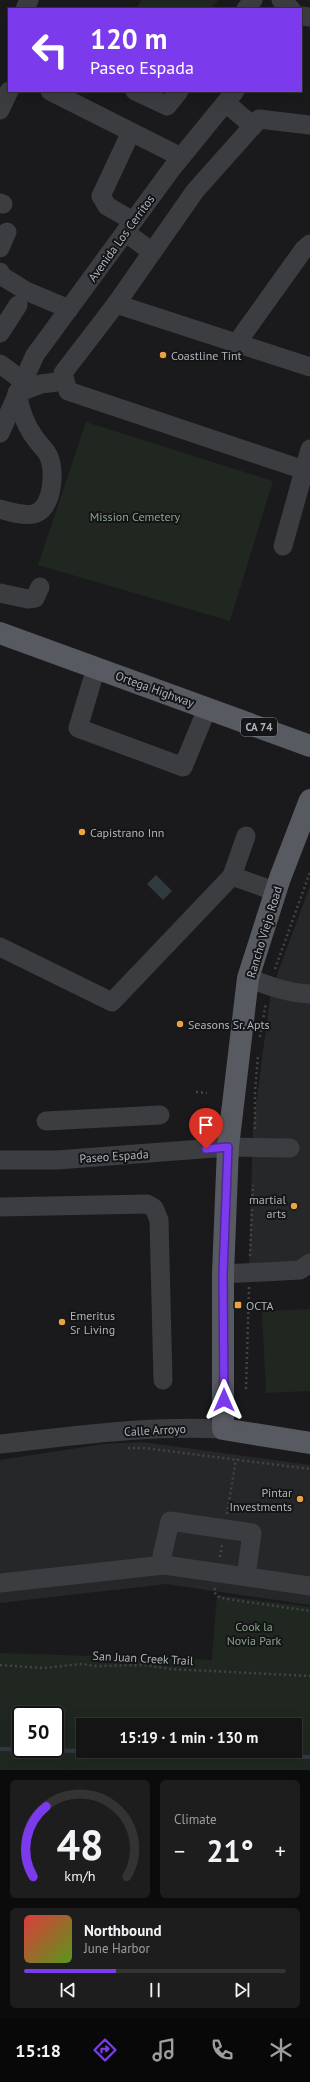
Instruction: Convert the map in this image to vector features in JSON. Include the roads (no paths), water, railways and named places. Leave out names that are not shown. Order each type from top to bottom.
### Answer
[{"type":"main road","name":"Ortega Highway","points":[[0,634],[310,746]]},
{"type":"main road","name":"Rancho Viejo Road","points":[[224,1429],[223,1274],[228,1147],[248,978],[277,892],[280,878],[310,800]]},
{"type":"main road","name":"Calle Arroyo","points":[[224,1429],[310,1443]]},
{"type":"street","points":[[247,8],[253,0]]},
{"type":"street","points":[[280,0],[290,8]]},
{"type":"street","points":[[0,110],[9,92]]},
{"type":"street","points":[[52,92],[181,157]]},
{"type":"street","points":[[137,92],[167,106],[178,92]]},
{"type":"street","points":[[230,97],[253,126]]},
{"type":"street","name":"Avenida Los Cerritos","points":[[0,433],[35,355],[181,157],[230,97]]},
{"type":"street","points":[[304,470],[68,391],[63,373],[116,304],[195,191],[259,119],[310,125]]},
{"type":"street","points":[[131,132],[101,196],[107,206],[152,252]]},
{"type":"street","points":[[236,344],[304,249],[310,244]]},
{"type":"street","points":[[0,272],[2,276],[26,291],[69,310]]},
{"type":"street","points":[[116,304],[310,367]]},
{"type":"street","points":[[0,333],[18,305]]},
{"type":"street","points":[[0,364],[20,387],[20,410],[34,437],[48,455],[51,464],[49,498],[43,508],[34,514],[0,510]]},
{"type":"street","points":[[20,387],[65,381]]},
{"type":"street","points":[[283,546],[310,450]]},
{"type":"street","points":[[0,594],[28,599],[35,598],[40,587]]},
{"type":"street","points":[[96,668],[78,728],[183,766],[207,709]]},
{"type":"street","points":[[0,948],[112,1002],[232,876],[246,836]]},
{"type":"street","points":[[232,876],[277,892]]},
{"type":"street","points":[[248,978],[287,991],[310,994]]},
{"type":"street","points":[[46,1121],[160,1115]]},
{"type":"street","name":"Paseo Espada","points":[[0,1160],[56,1160],[228,1147],[290,1148]]},
{"type":"street","points":[[0,1207],[147,1204],[154,1208],[159,1220],[163,1380]]},
{"type":"street","points":[[223,1274],[250,1265],[300,1270],[310,1263]]},
{"type":"street","name":"Calle Arroyo","points":[[0,1444],[144,1429],[224,1429]]},
{"type":"street","points":[[160,1565],[170,1521],[225,1528],[252,1533],[246,1577]]},
{"type":"street","points":[[0,1583],[160,1565],[310,1586]]},
{"type":"waterway","points":[[0,1749],[76,1751]]},
{"type":"waterway","points":[[302,1757],[310,1757]]},
{"type":"place","name":"Coastline Tint","points":[[163,355]]},
{"type":"place","name":"Capistrano Inn","points":[[82,832]]},
{"type":"place","name":"Seasons Sr. Apts","points":[[180,1024]]},
{"type":"place","name":"martial arts","points":[[294,1206]]},
{"type":"place","name":"OCTA","points":[[238,1305]]},
{"type":"place","name":"Emeritus Sr Living","points":[[62,1322]]},
{"type":"place","name":"Pintar Investments","points":[[300,1499]]},
{"type":"park label","name":"Mission Cemetery","points":[[135,516]]},
{"type":"park label","name":"Cook la Novia Park","points":[[254,1633]]}]
